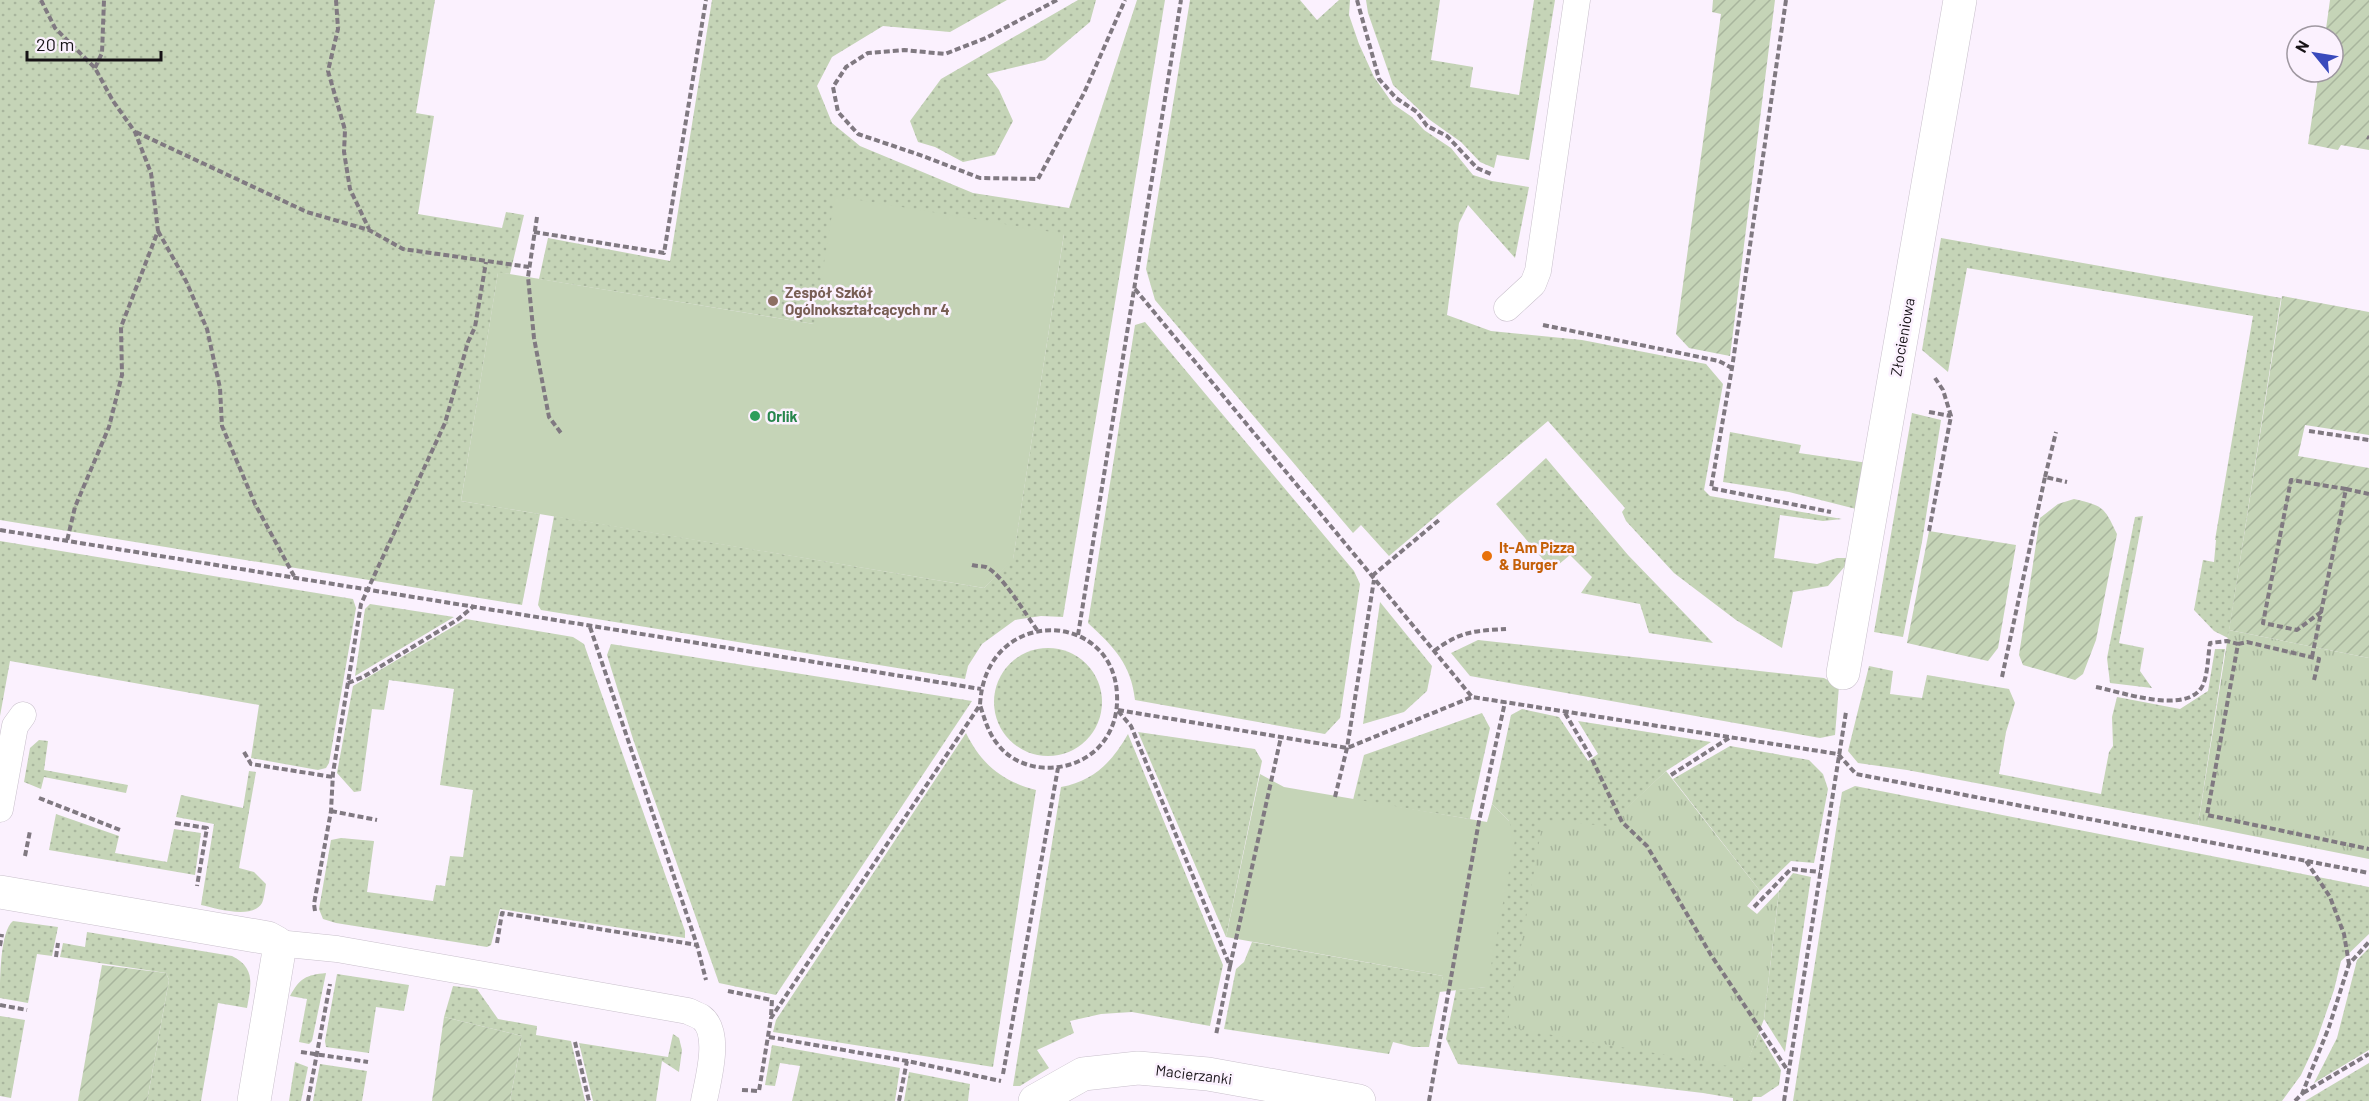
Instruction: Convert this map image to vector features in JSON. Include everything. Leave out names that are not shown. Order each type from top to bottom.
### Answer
[{"type":"street","name":"Złocieniowa","points":[[1843,674],[1960,0]]},
{"type":"street","points":[[9,893],[268,938],[277,943],[279,951],[254,1101]]},
{"type":"street","name":"Macierzanki","points":[[1035,1101],[1083,1074],[1138,1068],[1208,1074],[1348,1100]]},
{"type":"lane","points":[[1507,308],[1533,284],[1538,271],[1577,0]]},
{"type":"lane","points":[[0,809],[15,726],[23,715]]},
{"type":"lane","points":[[277,943],[337,949],[688,1011],[701,1017],[712,1035],[712,1054],[704,1101]]},
{"type":"path","points":[[41,0],[55,28],[95,68],[135,132],[151,173],[158,231],[181,271],[207,329],[220,388],[222,426],[255,504],[294,577]]},
{"type":"path","points":[[95,68],[102,53],[104,0]]},
{"type":"path","points":[[336,0],[338,29],[328,71],[345,130],[344,152],[350,189],[369,230]]},
{"type":"path","points":[[534,232],[664,253],[706,0]]},
{"type":"path","points":[[1058,0],[986,38],[945,54],[904,50],[868,53],[846,67],[833,87],[838,112],[858,134],[980,178],[1038,179],[1084,93],[1125,0]]},
{"type":"path","points":[[1078,635],[1181,0]]},
{"type":"path","points":[[1357,0],[1379,79],[1396,98],[1417,112],[1428,126],[1447,136],[1477,168],[1493,175]]},
{"type":"path","points":[[1786,0],[1732,368],[1711,488],[1870,519]]},
{"type":"path","points":[[135,132],[307,212],[369,230],[403,249],[529,267]]},
{"type":"path","points":[[537,217],[528,277],[534,338],[549,417],[561,433]]},
{"type":"path","points":[[67,541],[75,507],[109,427],[122,375],[121,327],[158,231]]},
{"type":"path","points":[[308,1101],[340,930],[325,926],[316,917],[314,904],[331,811],[333,777],[362,604],[445,423],[468,342],[475,327],[486,262]]},
{"type":"path","points":[[1135,290],[1472,697]]},
{"type":"path","points":[[1507,308],[1529,320],[1550,327],[1719,360],[1732,368]]},
{"type":"path","points":[[1899,352],[1930,370],[1943,390],[1951,416],[1929,531]]},
{"type":"path","points":[[2309,431],[2369,440]]},
{"type":"path","points":[[2002,677],[2056,432]]},
{"type":"path","points":[[2045,477],[2067,482]]},
{"type":"path","points":[[2321,612],[2297,630],[2263,623],[2291,480],[2369,494]]},
{"type":"path","points":[[2312,657],[2346,489]]},
{"type":"path","points":[[1335,797],[1347,748],[1373,578],[1438,520]]},
{"type":"path","points":[[0,530],[981,689]]},
{"type":"path","points":[[972,565],[988,568],[996,576],[1011,592],[1037,630]]},
{"type":"path","points":[[348,683],[363,677],[457,620],[474,606]]},
{"type":"path","points":[[590,627],[697,945],[708,987]]},
{"type":"path","points":[[1434,651],[1451,638],[1472,631],[1506,629]]},
{"type":"path","points":[[1037,630],[1058,630],[1078,635],[1102,653],[1117,680],[1118,710],[1111,731],[1097,749],[1079,762],[1058,768],[1038,768],[1020,761],[1000,748],[987,728],[980,705],[981,689],[991,662],[1011,641],[1037,630]]},
{"type":"path","points":[[2096,687],[2166,702],[2186,700],[2203,686],[2210,643],[2227,642],[2238,644],[2247,642],[2319,659],[2314,680]]},
{"type":"path","points":[[2238,644],[2207,815],[2369,849]]},
{"type":"path","points":[[1784,1101],[1851,683],[1843,674]]},
{"type":"path","points":[[1118,710],[1347,748],[1472,697],[1838,754],[1856,774],[2369,873]]},
{"type":"path","points":[[1430,1101],[1479,821],[1505,702]]},
{"type":"path","points":[[771,1018],[980,705]]},
{"type":"path","points":[[1118,710],[1131,726],[1230,966]]},
{"type":"path","points":[[1565,712],[1591,757],[1622,822],[1647,846],[1711,955],[1788,1071]]},
{"type":"path","points":[[1208,1074],[1281,737]]},
{"type":"path","points":[[1671,775],[1729,737]]},
{"type":"path","points":[[244,752],[251,764],[333,777]]},
{"type":"path","points":[[769,1037],[907,1061],[1002,1082],[1058,768]]},
{"type":"path","points":[[34,808],[37,797],[120,830]]},
{"type":"path","points":[[331,811],[377,819]]},
{"type":"path","points":[[175,823],[207,828],[191,925]]},
{"type":"path","points":[[9,893],[30,829]]},
{"type":"path","points":[[2302,1094],[2333,1018],[2349,964],[2344,933],[2330,897],[2306,861]]},
{"type":"path","points":[[1754,906],[1791,868],[1820,872]]},
{"type":"path","points":[[497,945],[502,914],[697,945]]},
{"type":"path","points":[[2349,964],[2369,942]]},
{"type":"path","points":[[718,989],[772,1000],[769,1037],[759,1091],[733,1089]]},
{"type":"path","points":[[0,1005],[27,1010]]},
{"type":"path","points":[[575,1042],[589,1101]]},
{"type":"path","points":[[297,1051],[368,1062]]},
{"type":"path","points":[[2295,1101],[2302,1094],[2369,1054]]},
{"type":"path","points":[[899,1101],[907,1061]]},
{"type":"green space","points":[[0,0],[435,0],[416,113],[434,116],[418,214],[502,228],[506,212],[524,215],[510,274],[498,273],[461,501],[540,514],[522,605],[0,520]]},
{"type":"green space","points":[[712,0],[1007,0],[950,32],[883,26],[832,57],[817,86],[832,123],[860,146],[973,193],[1069,208],[1137,0],[1165,0],[1063,617],[1041,616],[1015,620],[982,644],[968,666],[965,679],[541,610],[538,605],[554,516],[984,588],[1013,559],[1064,234],[814,324],[539,279],[548,238],[670,261]]},
{"type":"green space","points":[[1078,0],[1096,0],[1090,22],[1045,60],[987,74],[999,90],[1013,121],[995,155],[963,162],[935,147],[918,142],[910,121],[941,79]]},
{"type":"green space","points":[[1190,0],[1300,0],[1317,20],[1339,0],[1350,0],[1349,15],[1359,44],[1374,77],[1393,104],[1412,117],[1424,130],[1451,148],[1473,175],[1492,181],[1529,187],[1515,258],[1468,205],[1459,223],[1447,315],[1491,331],[1582,340],[1706,364],[1723,384],[1704,490],[1710,496],[1842,519],[1823,521],[1780,515],[1774,558],[1817,564],[1837,558],[1852,558],[1828,586],[1793,592],[1782,648],[1736,620],[1674,573],[1626,521],[1622,512],[1625,508],[1548,421],[1389,556],[1361,525],[1353,533],[1155,300],[1146,269]]},
{"type":"green space","points":[[1366,0],[1440,0],[1431,60],[1473,67],[1470,87],[1519,95],[1534,0],[1555,0],[1529,160],[1497,155],[1494,168],[1480,162],[1461,142],[1430,120],[1393,85],[1368,13]]},
{"type":"green space","points":[[1713,0],[1775,0],[1730,356],[1689,348],[1676,334],[1721,14],[1712,12]]},
{"type":"green space","points":[[2330,0],[2369,0],[2369,150],[2341,145],[2338,150],[2308,144],[2317,84],[2345,84],[2345,24],[2327,24]]},
{"type":"green space","name":"Orlik","points":[[835,196],[1064,234],[1013,560],[984,588],[461,501],[498,272],[814,324]]},
{"type":"green space","points":[[1941,238],[2281,298],[2228,638],[2214,631],[2194,610],[2203,560],[2214,562],[2215,540],[2253,316],[1967,268],[1948,372],[1922,350]]},
{"type":"green space","points":[[2282,296],[2369,312],[2369,435],[2305,425],[2298,456],[2369,468],[2369,658],[2229,630]]},
{"type":"green space","points":[[1145,322],[1354,571],[1360,584],[1340,718],[1325,734],[1135,700],[1130,676],[1120,657],[1088,623],[1135,325]]},
{"type":"green space","points":[[1912,413],[1941,420],[1922,542],[1903,637],[1874,632]]},
{"type":"green space","points":[[1730,432],[1801,445],[1799,453],[1868,463],[1860,510],[1789,492],[1723,482]]},
{"type":"green space","points":[[1546,458],[1628,555],[1713,643],[1649,633],[1640,604],[1581,593],[1592,577],[1570,555],[1552,570],[1496,504]]},
{"type":"green space","points":[[2074,499],[2102,509],[2117,534],[2096,640],[2083,674],[2075,680],[2023,665],[2019,655],[2040,518],[2058,504]]},
{"type":"green space","points":[[2143,516],[2119,643],[2144,648],[2140,671],[2152,688],[2110,683],[2107,658],[2135,517]]},
{"type":"green space","points":[[1929,531],[2016,545],[1998,648],[1988,661],[1907,643]]},
{"type":"green space","points":[[0,541],[353,599],[356,608],[329,763],[326,768],[318,770],[251,758],[259,705],[10,661],[0,716]]},
{"type":"green space","points":[[1380,602],[1432,666],[1427,691],[1404,712],[1363,724]]},
{"type":"green space","points":[[370,604],[454,617],[355,676],[365,609]]},
{"type":"green space","points":[[466,619],[573,637],[584,644],[685,931],[685,938],[500,909],[491,945],[487,947],[323,919],[319,909],[331,840],[341,838],[374,841],[367,892],[433,901],[436,885],[445,886],[450,856],[463,857],[473,790],[440,785],[454,689],[389,680],[384,710],[372,709],[361,791],[354,792],[337,773],[353,686]]},
{"type":"green space","points":[[2229,630],[2369,658],[2369,859],[2198,825]]},
{"type":"green space","points":[[1478,640],[1824,678],[1839,686],[1835,735],[1820,738],[1470,676],[1451,653]]},
{"type":"green space","points":[[611,644],[972,701],[776,995],[719,983],[633,739],[607,655]]},
{"type":"green space","points":[[1048,648],[1069,652],[1086,664],[1098,681],[1102,702],[1098,723],[1086,740],[1069,752],[1048,756],[1027,752],[1010,740],[998,723],[994,702],[998,681],[1010,664],[1027,652]]},
{"type":"green space","points":[[2215,649],[2225,649],[2198,825],[1907,770],[1858,763],[1848,751],[1869,666],[1893,671],[1890,694],[1922,698],[1927,675],[2009,689],[2015,703],[2006,732],[1999,774],[2101,794],[2109,752],[2113,746],[2112,717],[2117,697],[2180,709],[2208,691]]},
{"type":"green space","points":[[1522,709],[1559,717],[1588,761],[1598,754],[1578,721],[1711,742],[1666,771],[1607,827],[1744,1069],[1759,1033],[1781,1070],[1779,1085],[1761,1097],[1753,1097],[1752,1101],[1733,1101],[1733,1098],[1703,1093],[1458,1064],[1446,1039],[1456,990],[1486,987],[1509,821],[1492,804],[1511,715]]},
{"type":"green space","points":[[1482,713],[1490,728],[1470,819],[1353,800],[1364,755]]},
{"type":"green space","points":[[1138,732],[1255,749],[1262,761],[1226,937]]},
{"type":"green space","points":[[966,733],[979,754],[994,770],[1013,782],[1036,790],[993,1067],[773,1032],[776,1020]]},
{"type":"green space","points":[[1128,734],[1223,965],[1210,1026],[1132,1012],[1101,1014],[1070,1021],[1074,1033],[1037,1050],[1049,1068],[1020,1086],[1013,1086],[1061,787],[1083,780],[1101,769]]},
{"type":"green space","points":[[39,740],[48,741],[44,770],[128,785],[126,793],[44,777],[41,789],[24,782],[30,748]]},
{"type":"green space","points":[[1730,746],[1809,760],[1823,774],[1828,789],[1814,863],[1791,861],[1760,891],[1673,779]]},
{"type":"green space","points":[[249,771],[256,772],[239,868],[254,872],[266,884],[263,901],[257,908],[242,912],[201,905],[214,824],[176,817],[181,795],[243,808]]},
{"type":"green space","points":[[1666,771],[1760,891],[1747,906],[1757,914],[1779,891],[1764,1019],[1745,1069],[1507,1027],[1543,820],[1607,826]]},
{"type":"green space","points":[[1260,774],[1284,787],[1487,822],[1492,804],[1509,821],[1515,840],[1487,987],[1439,992],[1443,976],[1226,937]]},
{"type":"green space","points":[[1855,786],[2369,887],[2369,934],[2341,961],[2334,990],[2315,1045],[2301,1075],[2282,1101],[1793,1101],[1842,792]]},
{"type":"green space","points":[[56,814],[119,836],[115,853],[167,862],[174,829],[201,833],[195,875],[49,850]]},
{"type":"green space","points":[[1793,873],[1811,877],[1785,1052],[1764,1019],[1779,891]]},
{"type":"green space","points":[[13,921],[58,927],[52,956],[37,954],[28,1003],[0,998],[3,945],[5,935]]},
{"type":"green space","points":[[87,932],[232,956],[245,966],[250,978],[247,1008],[218,1003],[201,1101],[147,1101],[169,980],[166,973],[60,957],[63,943],[85,947]]},
{"type":"green space","points":[[1252,942],[1443,976],[1429,1047],[1413,1047],[1393,1042],[1389,1054],[1224,1029],[1236,969],[1244,962]]},
{"type":"green space","points":[[2369,948],[2369,1050],[2314,1083],[2337,1038],[2357,960]]},
{"type":"green space","points":[[102,965],[166,973],[169,980],[147,1101],[78,1101]]},
{"type":"green space","points":[[326,973],[312,1041],[309,1044],[299,1042],[307,999],[290,996],[304,978]]},
{"type":"green space","points":[[337,974],[409,985],[404,1011],[376,1007],[369,1053],[326,1047],[325,1041]]},
{"type":"green space","points":[[453,986],[477,989],[498,1019],[537,1026],[536,1035],[571,1041],[585,1101],[510,1101],[522,1036],[444,1017]]},
{"type":"green space","points":[[0,1016],[25,1020],[11,1098],[0,1096]]},
{"type":"green space","points":[[444,1017],[522,1036],[510,1101],[432,1101]]},
{"type":"green space","points":[[673,1034],[679,1038],[682,1050],[679,1072],[662,1061],[656,1101],[593,1101],[579,1043],[668,1057]]},
{"type":"green space","points":[[772,1045],[900,1068],[895,1101],[792,1101],[800,1066],[780,1063],[775,1086],[765,1085]]},
{"type":"green space","points":[[295,1062],[308,1067],[301,1101],[289,1101]]},
{"type":"green space","points":[[2369,1063],[2369,1101],[2305,1101]]},
{"type":"green space","points":[[320,1064],[367,1071],[362,1101],[313,1101]]},
{"type":"green space","points":[[909,1072],[970,1084],[968,1101],[904,1101]]},
{"type":"place","name":"Zespół Szkół Ogólnokształcących nr 4","points":[[773,301]]},
{"type":"place","name":"Orlik","points":[[755,416]]},
{"type":"place","name":"It-Am Pizza & Burger","points":[[1487,556]]}]
